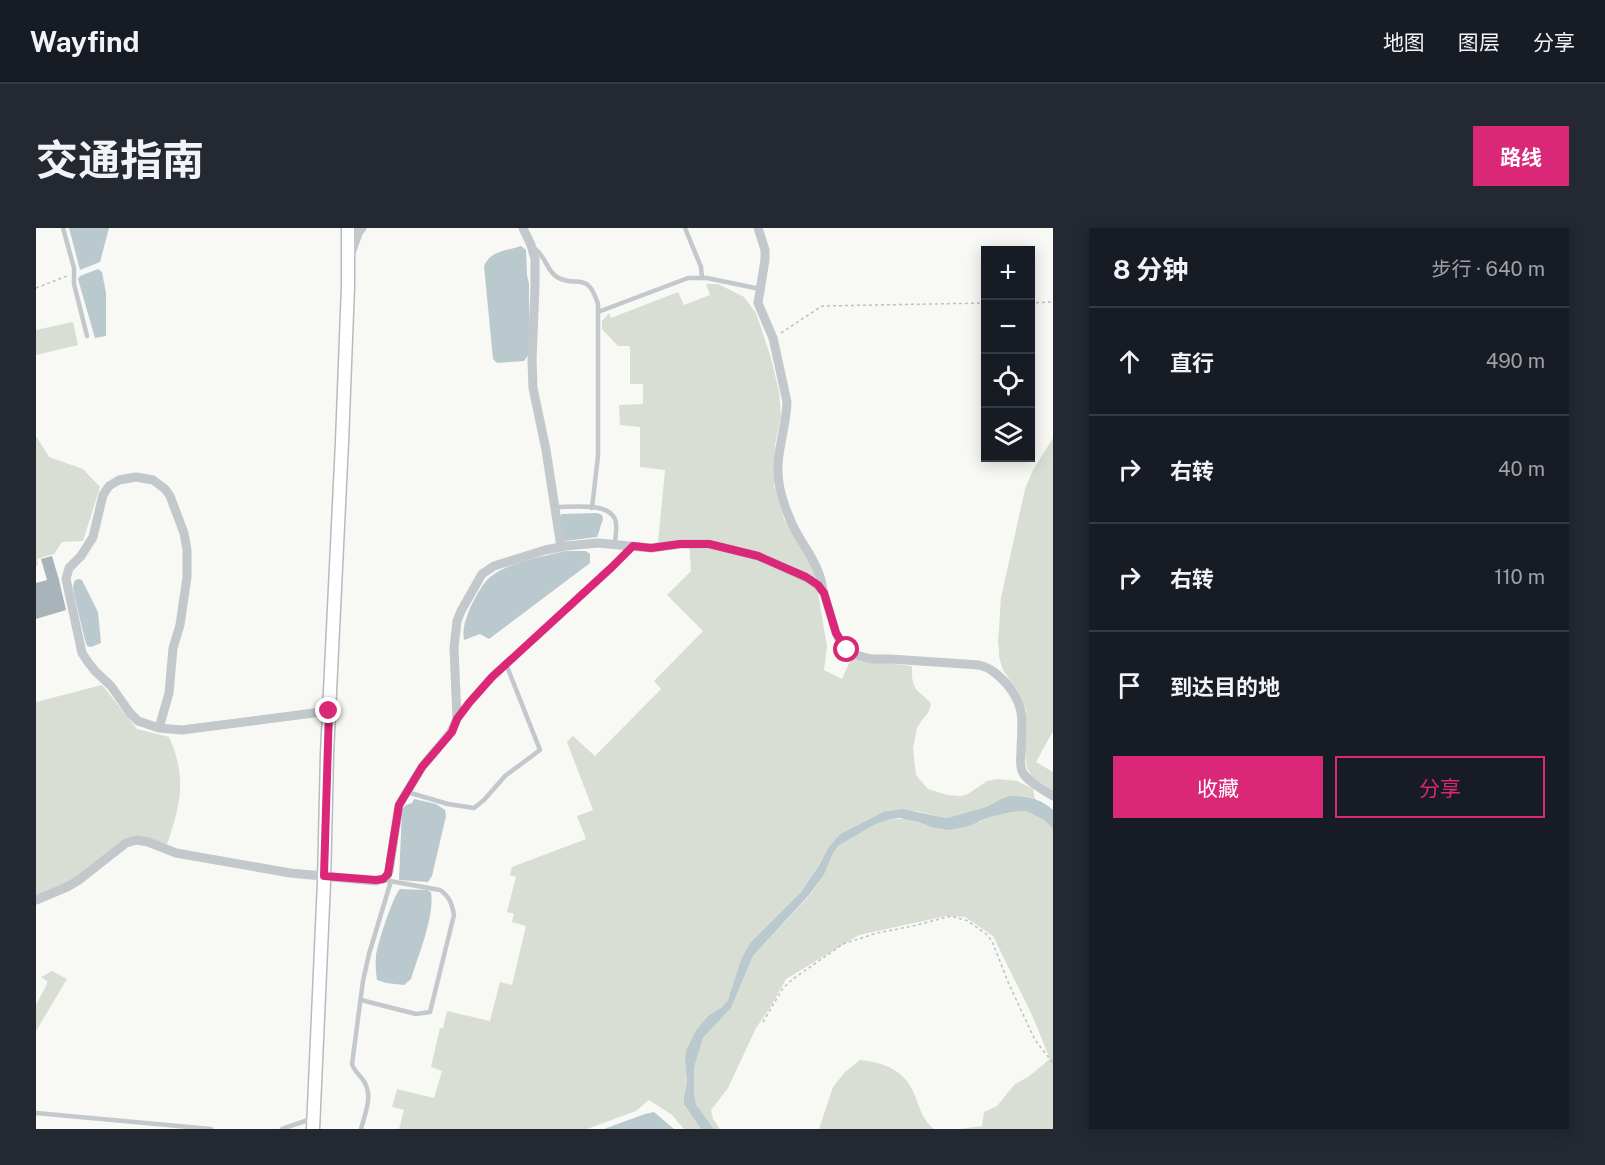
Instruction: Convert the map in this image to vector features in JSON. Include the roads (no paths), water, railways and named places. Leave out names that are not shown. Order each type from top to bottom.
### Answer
[{"type":"street","points":[[313,1124],[342,442],[348,228]]},
{"type":"street","points":[[348,262],[362,228]]},
{"type":"street","points":[[523,228],[535,260],[532,376],[561,547]]},
{"type":"street","points":[[758,228],[765,250],[758,303],[773,338],[787,402],[787,413],[778,452],[780,489],[792,524],[820,574],[840,642],[852,654],[872,659],[891,658],[979,665],[995,672],[1013,692],[1021,707],[1020,763],[1023,773],[1030,781],[1053,796]]},
{"type":"street","points":[[159,728],[169,693],[173,648],[180,625],[187,583],[186,550],[184,533],[170,496],[153,480],[136,477],[119,480],[104,492],[93,537],[81,556],[69,568],[66,579],[82,653],[95,671],[118,694],[138,721],[159,728],[182,730],[329,711]]},
{"type":"street","points":[[36,900],[73,884],[126,843],[137,840],[176,853],[290,873],[387,880],[398,808],[422,767],[452,732],[457,719],[453,648],[461,611],[482,574],[494,566],[545,550],[598,543],[651,548],[695,543],[709,544],[758,556],[806,577],[818,585],[824,593]]},
{"type":"lane","points":[[63,228],[74,268],[74,284],[87,336]]},
{"type":"lane","points":[[685,228],[701,267],[702,278]]},
{"type":"lane","points":[[531,245],[541,255],[554,276],[588,285],[596,297],[598,312],[598,456],[592,508]]},
{"type":"lane","points":[[598,312],[688,278],[702,278],[760,289]]},
{"type":"lane","points":[[555,507],[599,508],[608,511],[614,516],[616,522],[615,544]]},
{"type":"lane","points":[[457,719],[492,677],[633,546]]},
{"type":"lane","points":[[407,792],[448,804],[474,808],[505,776],[540,750],[506,664]]},
{"type":"lane","points":[[361,1000],[416,1014],[430,1012],[454,915],[451,900],[447,894],[440,890],[387,880],[369,954],[361,1000],[352,1064],[369,1092],[361,1129]]},
{"type":"lane","points":[[36,1113],[211,1129]]},
{"type":"lane","points":[[282,1129],[313,1124]]}]
